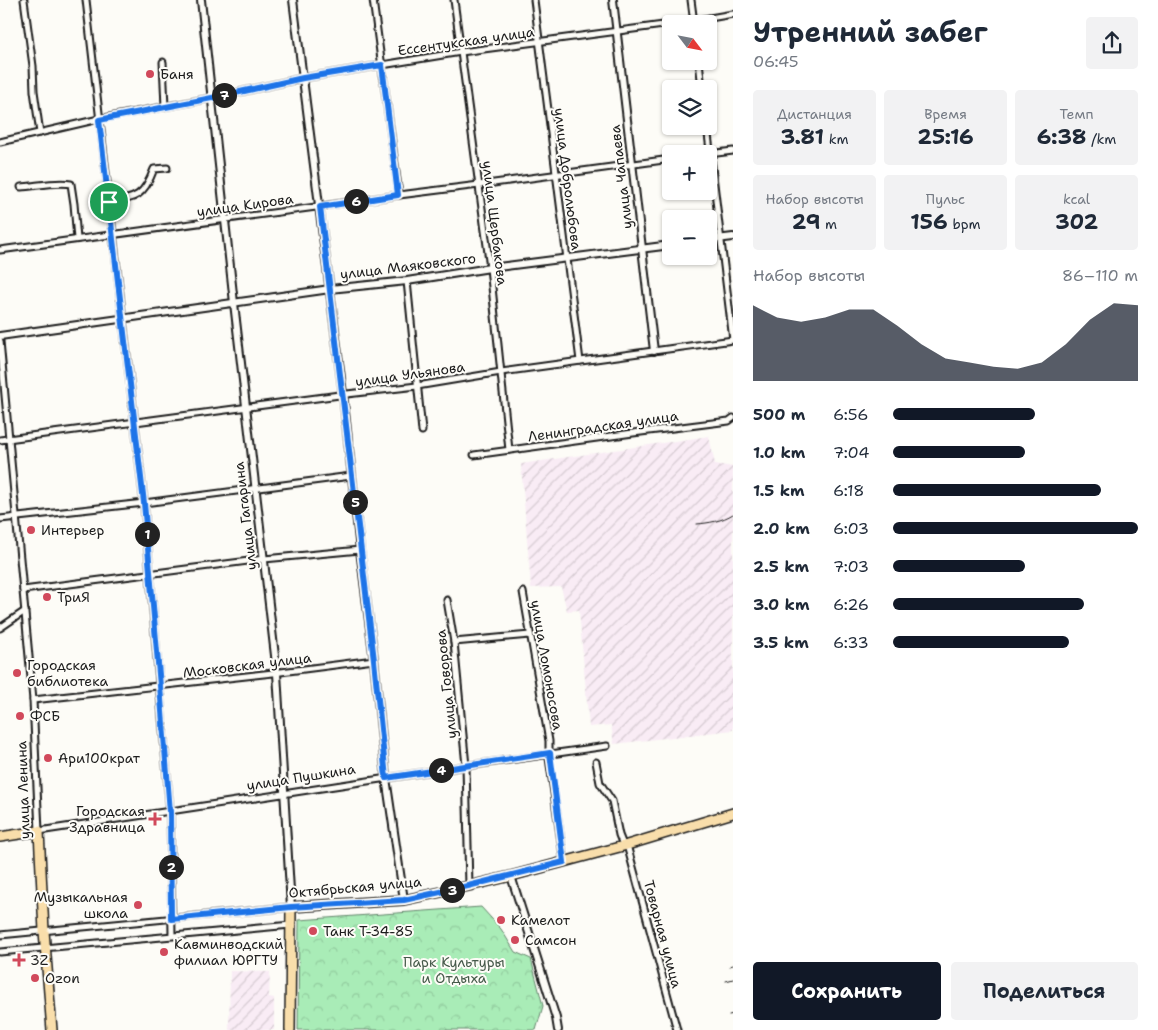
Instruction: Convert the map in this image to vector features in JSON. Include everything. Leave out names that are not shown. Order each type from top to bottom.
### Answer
[{"type":"main road","name":"Октябрьская улица","points":[[291,907],[404,900],[564,862],[733,813]]},
{"type":"main road","name":"улица Пушкина","points":[[0,837],[39,832]]},
{"type":"main road","name":"улица Ленина","points":[[39,832],[45,947],[52,1030]]},
{"type":"main road","name":"улица Гагарина","points":[[290,1030],[291,907]]},
{"type":"street","points":[[24,0],[40,133]]},
{"type":"street","points":[[86,0],[144,503],[170,812],[172,935]]},
{"type":"street","name":"улица Гагарина","points":[[201,0],[277,673],[291,907]]},
{"type":"street","points":[[293,0],[343,394],[386,778],[404,900]]},
{"type":"street","points":[[373,0],[398,195]]},
{"type":"street","name":"улица Щербакова","points":[[454,0],[490,268],[509,450]]},
{"type":"street","name":"улица Добролюбова","points":[[534,0],[580,361]]},
{"type":"street","name":"улица Чапаева","points":[[613,0],[654,351]]},
{"type":"street","points":[[691,0],[693,15]]},
{"type":"street","points":[[718,17],[733,14]]},
{"type":"street","name":"Ессентукская улица","points":[[0,142],[303,78],[461,52],[662,25]]},
{"type":"street","points":[[163,62],[165,107]]},
{"type":"street","points":[[717,153],[733,150]]},
{"type":"street","name":"улица Кирова","points":[[0,250],[662,160]]},
{"type":"street","points":[[109,202],[127,200],[137,196],[149,181],[154,169],[167,168]]},
{"type":"street","points":[[21,188],[71,184],[77,239]]},
{"type":"street","points":[[716,200],[733,340]]},
{"type":"street","points":[[717,239],[733,237]]},
{"type":"street","name":"улица Маяковского","points":[[0,336],[330,289],[662,246]]},
{"type":"street","points":[[407,280],[422,431]]},
{"type":"street","name":"улица Ульянова","points":[[0,440],[343,394],[417,386],[501,372],[733,340]]},
{"type":"street","name":"улица Ленина","points":[[0,341],[33,700],[39,832]]},
{"type":"street","name":"Ленинградская улица","points":[[474,455],[730,421],[733,418]]},
{"type":"street","points":[[0,519],[144,503],[352,476]]},
{"type":"street","points":[[23,590],[264,559],[360,550]]},
{"type":"street","name":"улица Ломоносова","points":[[523,592],[549,741],[564,862]]},
{"type":"street","name":"улица Говорова","points":[[447,600],[454,642],[466,766],[468,886]]},
{"type":"street","points":[[0,628],[25,611]]},
{"type":"street","points":[[454,642],[530,636]]},
{"type":"street","name":"Московская улица","points":[[33,700],[277,673],[374,660]]},
{"type":"street","name":"улица Пушкина","points":[[39,832],[550,753],[607,746]]},
{"type":"street","name":"Товарная улица","points":[[596,762],[600,783],[612,801],[619,835],[625,845],[677,1030]]},
{"type":"street","points":[[511,876],[556,1018],[558,1030]]},
{"type":"street","name":"Октябрьская улица","points":[[0,936],[291,907]]},
{"type":"street","points":[[0,952],[291,925]]},
{"type":"shaded area","points":[[709,436],[715,464],[733,467],[733,730],[614,744],[611,725],[589,727],[579,610],[567,611],[561,587],[531,588],[521,464]]},
{"type":"shaded area","points":[[230,971],[270,972],[269,997],[274,998],[274,1030],[229,1030]]},
{"type":"green space","name":"Парк Культуры и Отдыха","points":[[481,907],[501,929],[515,952],[531,959],[543,1006],[536,1030],[298,1030],[299,920]]},
{"type":"railway","points":[[697,524],[715,521],[733,514]]},
{"type":"railway","points":[[726,981],[733,979]]},
{"type":"railway","points":[[729,1015],[733,1014]]},
{"type":"place","name":"Баня","points":[[150,74]]},
{"type":"place","name":"Интерьер","points":[[31,530]]},
{"type":"place","name":"ТриЯ","points":[[47,597]]},
{"type":"place","name":"Городская библиотека","points":[[17,673]]},
{"type":"place","name":"ФСБ","points":[[20,716]]},
{"type":"place","name":"Ари100крат","points":[[48,758]]},
{"type":"place","name":"Городская Здравница","points":[[155,819]]},
{"type":"place","name":"Музыкальная школа","points":[[138,905]]},
{"type":"place","name":"Камелот","points":[[501,920]]},
{"type":"place","name":"Танк Т-34-85","points":[[313,931]]},
{"type":"place","name":"Самсон","points":[[515,940]]},
{"type":"place","name":"Кавминводский филиал ЮРГТУ","points":[[164,952]]},
{"type":"place","name":"3Z","points":[[19,960]]},
{"type":"place","name":"Ozon","points":[[35,978]]},
{"type":"route","points":[[382,65],[398,195],[320,207],[374,660],[386,778],[550,753],[564,862],[404,900],[291,907],[171,919],[170,812],[160,686],[144,503],[109,202],[99,120],[303,78],[382,65]]}]
